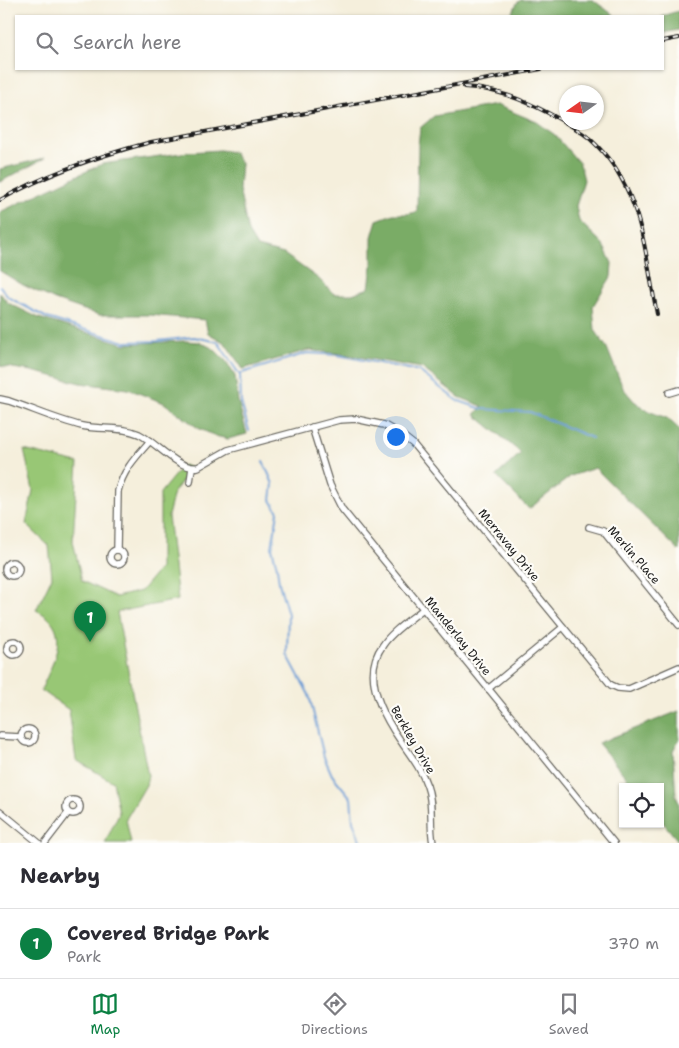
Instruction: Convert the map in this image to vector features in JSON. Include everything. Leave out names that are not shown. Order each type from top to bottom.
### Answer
[{"type":"street","points":[[669,393],[679,390]]},
{"type":"street","points":[[0,399],[81,425],[133,432],[150,441],[178,462],[192,468],[190,482]]},
{"type":"street","name":"Merravay Drive","points":[[192,468],[198,468],[228,450],[331,422],[356,419],[384,425],[413,444],[611,685],[629,689],[679,667]]},
{"type":"street","name":"Manderlay Drive","points":[[312,427],[330,486],[342,509],[614,843]]},
{"type":"street","points":[[118,550],[118,491],[120,482],[123,474],[150,441]]},
{"type":"street","name":"Merlin Place","points":[[589,527],[603,531],[679,625]]},
{"type":"street","name":"Berkley Drive","points":[[423,609],[382,645],[374,662],[373,677],[381,705],[393,731],[419,767],[427,786],[433,843]]},
{"type":"street","points":[[488,689],[563,627]]},
{"type":"street","points":[[0,648],[7,648]]},
{"type":"street","points":[[0,736],[21,737]]},
{"type":"street","points":[[0,811],[39,843]]},
{"type":"street","points":[[45,843],[68,813]]},
{"type":"green space","points":[[521,0],[593,0],[614,15],[511,15],[517,3]]},
{"type":"green space","points":[[679,11],[679,30],[664,33],[664,15]]},
{"type":"green space","points":[[496,105],[537,122],[555,135],[580,164],[584,180],[576,206],[579,221],[602,243],[612,263],[611,277],[593,306],[595,330],[607,348],[623,388],[634,401],[648,411],[667,418],[679,429],[679,551],[595,468],[571,476],[529,509],[496,476],[521,453],[475,415],[482,406],[459,397],[422,368],[308,350],[243,369],[225,343],[208,333],[205,320],[150,315],[99,315],[55,300],[23,285],[0,271],[0,212],[102,164],[189,152],[220,150],[233,152],[241,163],[239,189],[248,232],[257,247],[284,254],[319,279],[334,294],[352,294],[369,288],[372,266],[372,237],[377,220],[393,214],[417,212],[420,128],[434,116]]},
{"type":"green space","points":[[45,158],[0,182],[0,169]]},
{"type":"green space","points":[[0,293],[8,303],[39,318],[124,344],[185,341],[200,342],[214,349],[226,361],[235,376],[238,401],[247,434],[228,439],[215,436],[198,428],[164,403],[128,389],[80,383],[32,371],[0,366]]},
{"type":"green space","points":[[24,450],[78,463],[73,541],[82,581],[116,597],[141,591],[160,568],[160,493],[183,465],[192,468],[174,492],[168,516],[178,600],[117,612],[148,776],[146,785],[126,819],[131,843],[105,843],[119,813],[113,782],[76,760],[69,710],[41,690],[55,657],[57,636],[54,626],[48,617],[36,610],[52,577],[49,546],[26,524],[33,490]]},
{"type":"green space","points":[[679,711],[679,739],[673,751],[676,796],[679,803],[679,842],[664,824],[664,783],[631,783],[598,743]]},
{"type":"waterway","points":[[0,286],[8,297],[47,318],[125,342],[194,337],[218,342],[239,374],[307,353],[338,355],[419,371],[456,400],[482,409],[530,412],[592,438]]},
{"type":"waterway","points":[[240,374],[241,402],[249,431]]},
{"type":"waterway","points":[[263,461],[273,484],[271,500],[278,512],[272,548],[288,614],[287,654],[309,695],[324,757],[332,775],[351,798],[353,821],[361,843]]},
{"type":"railway","points":[[664,41],[679,38]]},
{"type":"railway","points":[[0,200],[18,190],[74,166],[151,142],[536,70]]},
{"type":"railway","points":[[464,87],[498,92],[540,109],[584,134],[607,156],[620,176],[638,219],[657,314]]},
{"type":"place","name":"Covered Bridge Park","points":[[90,642]]}]
